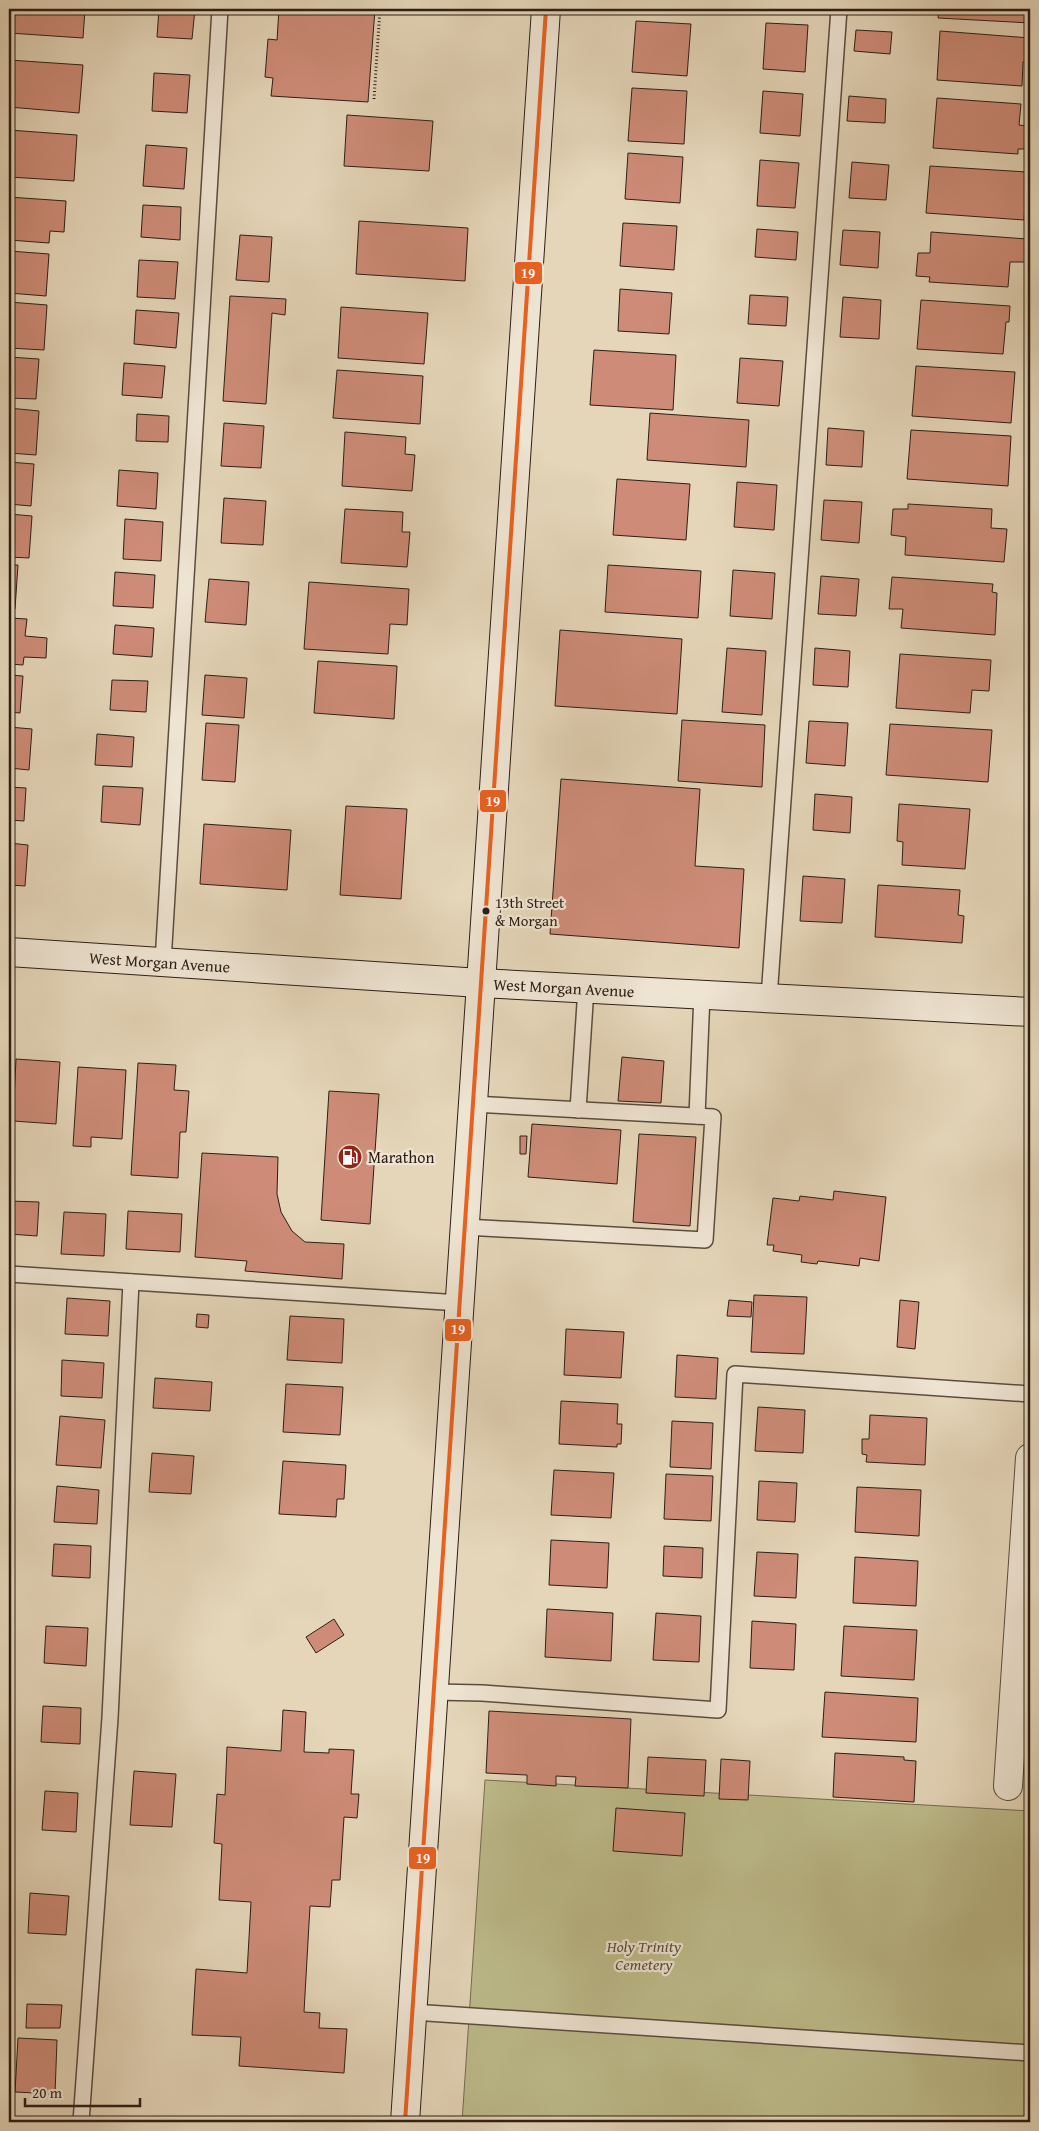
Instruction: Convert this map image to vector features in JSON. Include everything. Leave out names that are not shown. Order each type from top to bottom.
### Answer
[{"type":"street","points":[[405,2122],[546,9]]},
{"type":"street","name":"West Morgan Avenue","points":[[9,952],[480,983],[1030,1012]]},
{"type":"street","points":[[1008,1786],[1030,1458]]},
{"type":"lane","points":[[162,962],[220,9]]},
{"type":"lane","points":[[769,998],[839,9]]},
{"type":"lane","points":[[578,1110],[586,988]]},
{"type":"lane","points":[[697,1116],[702,994]]},
{"type":"lane","points":[[465,1227],[705,1240],[713,1117],[472,1104]]},
{"type":"lane","points":[[9,1274],[460,1303]]},
{"type":"lane","points":[[81,2122],[110,1718],[131,1282]]},
{"type":"lane","points":[[434,1692],[482,1693],[718,1710],[735,1374],[1030,1394]]},
{"type":"lane","points":[[412,2012],[1030,2053]]},
{"type":"path","points":[[374,99],[380,9]]},
{"type":"path","points":[[9,2120],[46,2122]]},
{"type":"green space","name":"Holy Trinity Cemetery","points":[[485,1780],[1030,1811],[1030,2122],[462,2122]]},
{"type":"building","points":[[9,9],[85,9],[83,38],[9,33]]},
{"type":"building","points":[[159,9],[195,9],[192,39],[157,37]]},
{"type":"building","points":[[279,9],[375,9],[368,102],[271,96],[273,78],[265,77],[268,39],[277,40]]},
{"type":"building","points":[[636,9],[712,9],[711,13]]},
{"type":"building","points":[[939,9],[1030,9],[1030,23],[938,18]]},
{"type":"building","points":[[636,21],[691,24],[687,76],[632,72]]},
{"type":"building","points":[[766,23],[808,25],[805,72],[763,69]]},
{"type":"building","points":[[856,30],[892,32],[890,54],[854,51]]},
{"type":"building","points":[[940,31],[1030,38],[1030,62],[1023,62],[1022,86],[937,80]]},
{"type":"building","points":[[9,60],[83,65],[79,113],[9,107]]},
{"type":"building","points":[[154,73],[190,75],[187,113],[152,111]]},
{"type":"building","points":[[632,88],[687,91],[684,144],[628,141]]},
{"type":"building","points":[[763,91],[803,94],[800,136],[760,133]]},
{"type":"building","points":[[849,96],[886,99],[885,123],[847,121]]},
{"type":"building","points":[[937,98],[1021,104],[1019,125],[1027,126],[1025,149],[1018,149],[1018,154],[933,148]]},
{"type":"building","points":[[347,115],[433,121],[429,171],[344,166]]},
{"type":"building","points":[[9,130],[77,135],[74,181],[9,177]]},
{"type":"building","points":[[146,145],[187,148],[184,189],[143,186]]},
{"type":"building","points":[[628,153],[683,157],[680,203],[625,199]]},
{"type":"building","points":[[760,160],[799,163],[795,208],[757,206]]},
{"type":"building","points":[[852,162],[889,165],[886,200],[849,198]]},
{"type":"building","points":[[930,166],[1027,172],[1024,220],[926,213]]},
{"type":"building","points":[[9,197],[66,201],[64,232],[50,231],[49,243],[9,240]]},
{"type":"building","points":[[143,205],[181,207],[180,240],[141,237]]},
{"type":"building","points":[[359,221],[468,228],[465,281],[356,274]]},
{"type":"building","points":[[623,223],[677,226],[674,270],[620,266]]},
{"type":"building","points":[[757,229],[798,232],[796,260],[755,257]]},
{"type":"building","points":[[843,230],[880,232],[878,268],[840,265]]},
{"type":"building","points":[[931,232],[1027,239],[1025,262],[1010,262],[1008,287],[929,282],[930,277],[916,276],[918,253],[930,253]]},
{"type":"building","points":[[240,235],[272,237],[269,282],[236,280]]},
{"type":"building","points":[[9,251],[49,254],[46,296],[9,293]]},
{"type":"building","points":[[139,260],[178,262],[175,299],[137,297]]},
{"type":"building","points":[[620,289],[672,293],[669,334],[618,331]]},
{"type":"building","points":[[750,295],[788,297],[786,326],[748,324]]},
{"type":"building","points":[[230,296],[286,299],[285,315],[272,313],[266,404],[223,401]]},
{"type":"building","points":[[843,297],[881,300],[879,339],[840,337]]},
{"type":"building","points":[[921,300],[1010,306],[1009,322],[1006,322],[1003,354],[917,349]]},
{"type":"building","points":[[9,302],[47,305],[44,350],[9,348]]},
{"type":"building","points":[[341,307],[428,313],[424,364],[338,358]]},
{"type":"building","points":[[136,310],[179,313],[176,348],[134,344]]},
{"type":"building","points":[[594,350],[676,355],[673,410],[590,405]]},
{"type":"building","points":[[9,357],[39,359],[36,399],[9,398]]},
{"type":"building","points":[[740,358],[783,361],[779,406],[737,403]]},
{"type":"building","points":[[124,363],[165,366],[162,398],[122,395]]},
{"type":"building","points":[[916,366],[1015,372],[1011,423],[912,416]]},
{"type":"building","points":[[337,370],[423,376],[420,424],[333,418]]},
{"type":"building","points":[[9,408],[39,411],[36,455],[9,453]]},
{"type":"building","points":[[650,413],[749,420],[746,467],[647,460]]},
{"type":"building","points":[[137,414],[169,416],[168,442],[136,441]]},
{"type":"building","points":[[224,423],[264,426],[261,468],[221,466]]},
{"type":"building","points":[[828,428],[864,431],[862,467],[826,465]]},
{"type":"building","points":[[911,430],[1011,436],[1008,486],[907,479]]},
{"type":"building","points":[[345,432],[406,437],[405,454],[415,455],[412,491],[342,486]]},
{"type":"building","points":[[9,462],[34,464],[31,506],[9,504]]},
{"type":"building","points":[[119,470],[158,473],[156,509],[117,506]]},
{"type":"building","points":[[617,479],[690,484],[686,540],[613,535]]},
{"type":"building","points":[[737,482],[777,485],[774,530],[734,527]]},
{"type":"building","points":[[224,498],[266,501],[263,545],[221,543]]},
{"type":"building","points":[[824,500],[862,502],[859,543],[821,540]]},
{"type":"building","points":[[908,504],[992,509],[991,528],[1007,529],[1004,562],[905,555],[906,537],[891,535],[893,509],[908,509]]},
{"type":"building","points":[[345,509],[403,512],[402,532],[410,532],[407,567],[341,563]]},
{"type":"building","points":[[9,514],[32,516],[29,558],[9,557]]},
{"type":"building","points":[[125,519],[163,522],[161,561],[123,559]]},
{"type":"building","points":[[9,565],[18,565],[15,609],[9,608]]},
{"type":"building","points":[[608,565],[701,571],[698,618],[605,612]]},
{"type":"building","points":[[733,570],[775,573],[772,619],[730,616]]},
{"type":"building","points":[[115,572],[155,575],[153,608],[113,606]]},
{"type":"building","points":[[821,576],[859,579],[856,616],[818,614]]},
{"type":"building","points":[[892,577],[993,584],[992,592],[997,593],[995,635],[901,628],[903,609],[889,609]]},
{"type":"building","points":[[209,579],[249,582],[246,625],[205,622]]},
{"type":"building","points":[[309,582],[409,589],[407,625],[390,624],[388,654],[304,649]]},
{"type":"building","points":[[9,618],[27,619],[25,636],[47,638],[46,658],[24,657],[23,665],[9,664]]},
{"type":"building","points":[[115,625],[154,628],[152,657],[113,654]]},
{"type":"building","points":[[560,630],[682,639],[677,714],[555,706]]},
{"type":"building","points":[[727,648],[766,651],[762,715],[722,712]]},
{"type":"building","points":[[815,648],[850,651],[848,687],[813,685]]},
{"type":"building","points":[[900,654],[991,660],[989,691],[972,690],[970,713],[896,708]]},
{"type":"building","points":[[318,661],[397,666],[394,719],[314,713]]},
{"type":"building","points":[[9,675],[23,676],[20,713],[9,712]]},
{"type":"building","points":[[205,675],[247,678],[244,718],[202,715]]},
{"type":"building","points":[[112,680],[148,681],[146,712],[110,710]]},
{"type":"building","points":[[682,720],[765,725],[762,787],[678,781]]},
{"type":"building","points":[[809,721],[848,723],[845,766],[806,763]]},
{"type":"building","points":[[206,723],[239,725],[235,782],[202,780]]},
{"type":"building","points":[[890,724],[992,730],[988,782],[886,775]]},
{"type":"building","points":[[9,727],[32,729],[29,770],[9,768]]},
{"type":"building","points":[[97,734],[134,737],[132,767],[95,765]]},
{"type":"building","points":[[561,779],[700,789],[695,866],[744,869],[739,948],[550,934]]},
{"type":"building","points":[[103,786],[143,788],[140,825],[101,822]]},
{"type":"building","points":[[9,787],[26,788],[24,821],[9,820]]},
{"type":"building","points":[[815,794],[852,797],[850,833],[813,830]]},
{"type":"building","points":[[899,804],[970,809],[965,869],[902,865],[903,842],[897,841]]},
{"type":"building","points":[[346,806],[407,809],[401,899],[340,895]]},
{"type":"building","points":[[204,824],[291,830],[287,890],[200,884]]},
{"type":"building","points":[[9,843],[28,845],[25,886],[9,885]]},
{"type":"building","points":[[803,876],[845,879],[842,923],[800,921]]},
{"type":"building","points":[[878,885],[960,890],[958,915],[964,916],[962,943],[875,937]]},
{"type":"building","points":[[622,1057],[664,1061],[661,1103],[618,1101]]},
{"type":"building","points":[[16,1059],[60,1062],[56,1124],[13,1121]]},
{"type":"building","points":[[138,1063],[176,1065],[174,1090],[189,1091],[186,1132],[180,1132],[178,1178],[131,1175]]},
{"type":"building","points":[[78,1067],[126,1070],[122,1139],[91,1137],[91,1147],[73,1146]]},
{"type":"building","name":"Marathon","points":[[329,1091],[379,1094],[370,1224],[321,1220]]},
{"type":"building","points":[[532,1124],[621,1130],[617,1184],[528,1177]]},
{"type":"building","points":[[639,1134],[696,1137],[690,1226],[633,1222]]},
{"type":"building","points":[[520,1136],[527,1136],[526,1154],[520,1154]]},
{"type":"building","points":[[202,1153],[278,1157],[277,1194],[281,1212],[292,1231],[305,1242],[344,1244],[342,1279],[245,1271],[247,1261],[195,1257]]},
{"type":"building","points":[[834,1191],[886,1197],[879,1261],[860,1258],[859,1266],[818,1261],[817,1264],[801,1262],[802,1255],[773,1251],[774,1245],[767,1245],[773,1198],[799,1201],[800,1196],[833,1200]]},
{"type":"building","points":[[9,1201],[39,1202],[37,1236],[9,1234]]},
{"type":"building","points":[[128,1211],[182,1214],[180,1252],[126,1249]]},
{"type":"building","points":[[64,1212],[106,1214],[104,1256],[61,1254]]},
{"type":"building","points":[[754,1295],[807,1297],[804,1354],[751,1352]]},
{"type":"building","points":[[67,1298],[110,1301],[108,1336],[65,1334]]},
{"type":"building","points":[[729,1300],[752,1302],[751,1317],[727,1316]]},
{"type":"building","points":[[900,1300],[919,1302],[915,1349],[897,1347]]},
{"type":"building","points":[[197,1314],[209,1315],[208,1328],[196,1327]]},
{"type":"building","points":[[290,1316],[344,1319],[342,1363],[287,1360]]},
{"type":"building","points":[[566,1329],[624,1332],[621,1378],[564,1375]]},
{"type":"building","points":[[677,1355],[718,1358],[716,1399],[675,1397]]},
{"type":"building","points":[[62,1360],[104,1363],[102,1398],[61,1396]]},
{"type":"building","points":[[155,1378],[212,1382],[210,1411],[153,1408]]},
{"type":"building","points":[[286,1384],[343,1387],[340,1435],[283,1432]]},
{"type":"building","points":[[561,1401],[618,1404],[617,1424],[622,1424],[621,1444],[617,1444],[617,1447],[559,1444]]},
{"type":"building","points":[[758,1407],[805,1410],[803,1453],[755,1451]]},
{"type":"building","points":[[870,1415],[927,1418],[925,1465],[866,1462],[867,1455],[862,1454],[862,1439],[869,1439]]},
{"type":"building","points":[[60,1416],[105,1420],[101,1468],[56,1465]]},
{"type":"building","points":[[672,1421],[713,1423],[711,1469],[670,1467]]},
{"type":"building","points":[[152,1453],[194,1456],[191,1494],[149,1492]]},
{"type":"building","points":[[283,1461],[346,1465],[344,1499],[337,1499],[336,1517],[279,1514]]},
{"type":"building","points":[[554,1470],[614,1473],[611,1518],[551,1515]]},
{"type":"building","points":[[666,1474],[713,1476],[711,1521],[664,1519]]},
{"type":"building","points":[[759,1481],[797,1483],[795,1522],[757,1520]]},
{"type":"building","points":[[57,1486],[99,1490],[97,1524],[54,1522]]},
{"type":"building","points":[[857,1487],[921,1490],[919,1536],[855,1532]]},
{"type":"building","points":[[551,1540],[609,1543],[607,1588],[549,1585]]},
{"type":"building","points":[[54,1544],[91,1546],[90,1578],[52,1576]]},
{"type":"building","points":[[664,1546],[703,1548],[702,1578],[663,1576]]},
{"type":"building","points":[[757,1552],[798,1554],[796,1598],[754,1596]]},
{"type":"building","points":[[855,1557],[918,1561],[916,1606],[853,1603]]},
{"type":"building","points":[[547,1609],[613,1613],[611,1661],[545,1657]]},
{"type":"building","points":[[656,1613],[701,1616],[699,1662],[653,1660]]},
{"type":"building","points":[[334,1619],[344,1635],[316,1653],[306,1637]]},
{"type":"building","points":[[752,1621],[796,1624],[794,1670],[750,1668]]},
{"type":"building","points":[[46,1626],[88,1628],[86,1666],[44,1663]]},
{"type":"building","points":[[844,1626],[917,1630],[914,1680],[841,1676]]},
{"type":"building","points":[[825,1692],[918,1698],[916,1742],[822,1737]]},
{"type":"building","points":[[43,1706],[81,1708],[80,1744],[41,1742]]},
{"type":"building","points":[[283,1710],[306,1712],[304,1752],[329,1753],[329,1749],[354,1750],[351,1794],[359,1794],[357,1818],[344,1817],[340,1880],[332,1880],[330,1907],[310,1906],[304,2012],[320,2013],[319,2028],[347,2029],[344,2073],[239,2066],[241,2037],[192,2035],[196,1969],[247,1973],[251,1902],[219,1900],[222,1844],[214,1843],[217,1794],[225,1795],[227,1747],[281,1751]]},
{"type":"building","points":[[489,1711],[631,1719],[628,1788],[575,1786],[576,1777],[556,1776],[556,1786],[527,1784],[527,1775],[486,1773]]},
{"type":"building","points":[[835,1753],[904,1757],[904,1760],[916,1761],[914,1802],[833,1797]]},
{"type":"building","points":[[648,1757],[706,1760],[704,1796],[646,1793]]},
{"type":"building","points":[[721,1759],[750,1761],[748,1800],[719,1799]]},
{"type":"building","points":[[134,1771],[176,1774],[172,1827],[130,1825]]},
{"type":"building","points":[[45,1791],[78,1793],[76,1832],[42,1830]]},
{"type":"building","points":[[616,1808],[685,1813],[682,1856],[613,1851]]},
{"type":"building","points":[[30,1893],[69,1896],[66,1935],[28,1933]]},
{"type":"building","points":[[27,2004],[62,2005],[60,2028],[26,2028]]},
{"type":"building","points":[[18,2038],[57,2040],[55,2094],[15,2092]]},
{"type":"transit line","name":"19","points":[[405,2122],[546,9]]},
{"type":"place","name":"13th Street & Morgan","points":[[486,911]]},
{"type":"place","name":"Marathon","points":[[350,1157]]}]
